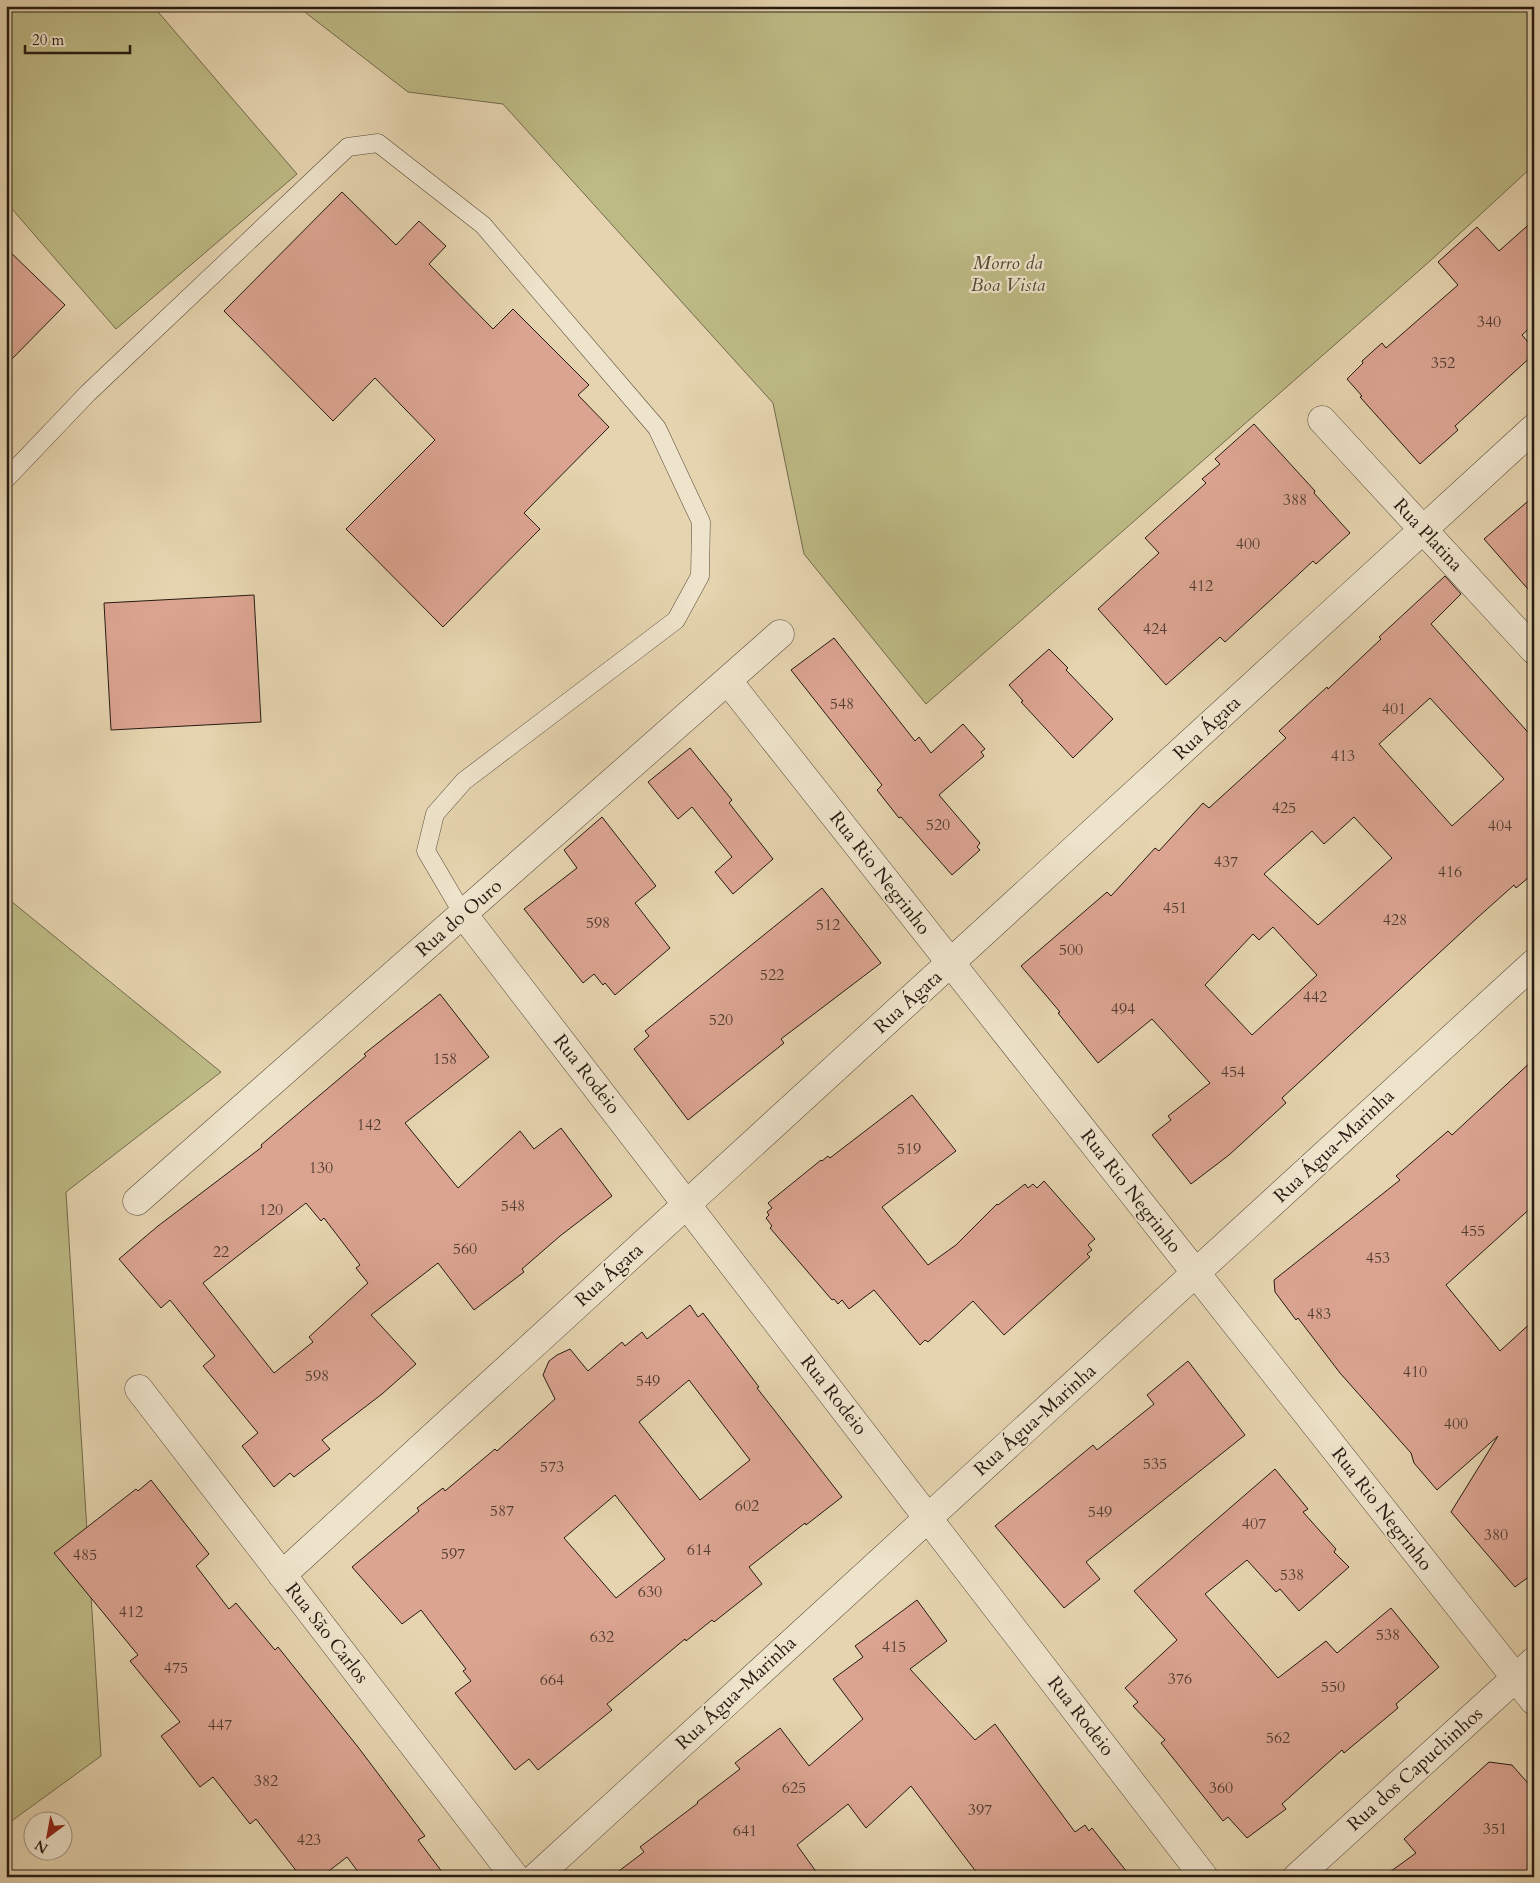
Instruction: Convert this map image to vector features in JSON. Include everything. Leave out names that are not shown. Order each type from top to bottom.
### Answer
[{"type":"street","name":"Rua Platina","points":[[1322,420],[1534,650]]},
{"type":"street","name":"Rua Ágata","points":[[282,1575],[1534,428]]},
{"type":"street","name":"Rua do Ouro","points":[[137,1200],[780,634]]},
{"type":"street","name":"Rua Rio Negrinho","points":[[728,681],[1196,1273],[1525,1669],[1534,1701]]},
{"type":"street","name":"Rua Rodeio","points":[[463,914],[1204,1877]]},
{"type":"street","name":"Rua Água-Marinha","points":[[536,1877],[1534,962]]},
{"type":"street","name":"Rua São Carlos","points":[[139,1389],[515,1877]]},
{"type":"street","name":"Rua dos Capuchinhos","points":[[1297,1877],[1525,1669]]},
{"type":"lane","points":[[6,479],[88,393],[348,146],[378,143],[483,225],[658,428],[701,522],[700,576],[676,620],[464,781],[434,814],[426,851],[463,914]]},
{"type":"green space","points":[[10,6],[153,6],[297,174],[116,329],[6,202],[6,10]]},
{"type":"green space","name":"Morro da Boa Vista","points":[[297,6],[1534,6],[1534,165],[1430,261],[926,704],[804,554],[773,403],[503,104],[408,92]]},
{"type":"green space","points":[[6,897],[221,1072],[66,1192],[101,1756],[27,1810],[22,1810],[22,1813],[6,1825]]},
{"type":"building","points":[[342,192],[396,245],[419,221],[446,246],[429,264],[493,329],[513,309],[589,385],[578,395],[609,427],[524,513],[540,529],[443,627],[346,529],[435,440],[375,378],[333,421],[224,311]]},
{"type":"building","points":[[1534,220],[1534,324],[1522,335],[1534,349],[1534,354],[1455,426],[1458,430],[1420,464],[1360,397],[1362,396],[1347,379],[1363,363],[1362,361],[1382,343],[1386,348],[1458,285],[1438,262],[1477,227],[1499,251]]},
{"type":"building","points":[[6,248],[65,305],[6,365]]},
{"type":"building","points":[[1254,424],[1350,533],[1316,564],[1313,561],[1225,642],[1220,637],[1166,685],[1098,609],[1159,553],[1145,538],[1206,483],[1202,479],[1220,464],[1215,459]]},
{"type":"building","points":[[1534,496],[1534,596],[1484,539]]},
{"type":"building","points":[[1445,576],[1461,594],[1431,624],[1534,739],[1534,873],[1516,888],[1514,885],[1476,919],[1282,1098],[1286,1103],[1229,1155],[1191,1184],[1152,1135],[1171,1120],[1168,1116],[1210,1083],[1152,1019],[1098,1063],[1058,1013],[1060,1012],[1021,966],[1107,892],[1111,896],[1155,848],[1159,851],[1203,803],[1209,808],[1286,738],[1279,731],[1327,687],[1328,689],[1381,639],[1379,637]],"holes":[[[1430,698],[1504,779],[1452,826],[1379,744]],[[1354,817],[1392,858],[1318,925],[1264,874],[1312,831],[1324,844]],[[1273,927],[1317,975],[1252,1035],[1205,985],[1253,934],[1259,940]]]},
{"type":"building","points":[[254,595],[261,722],[111,730],[104,603]]},
{"type":"building","points":[[834,638],[915,741],[919,737],[931,753],[963,724],[985,749],[981,752],[984,756],[939,795],[980,843],[977,847],[980,850],[952,875],[901,817],[899,818],[877,790],[882,785],[791,670]]},
{"type":"building","points":[[1049,649],[1068,668],[1066,670],[1113,719],[1073,758],[1021,702],[1023,701],[1009,685]]},
{"type":"building","points":[[690,748],[732,800],[729,803],[773,859],[733,894],[715,872],[732,857],[692,807],[678,819],[648,782]]},
{"type":"building","points":[[602,817],[656,886],[635,903],[670,948],[615,995],[594,974],[583,983],[524,909],[577,868],[564,850]]},
{"type":"building","points":[[822,888],[881,963],[781,1039],[784,1043],[688,1120],[634,1049],[649,1036],[645,1031]]},
{"type":"building","points":[[440,994],[489,1057],[405,1123],[458,1188],[520,1131],[534,1149],[561,1128],[612,1196],[560,1236],[522,1269],[524,1272],[474,1310],[438,1263],[371,1315],[416,1364],[382,1394],[322,1440],[330,1449],[294,1477],[290,1473],[274,1487],[242,1446],[258,1433],[203,1366],[215,1356],[170,1300],[161,1308],[119,1259],[158,1226],[262,1147],[261,1145],[366,1056],[364,1054]],"holes":[[[306,1203],[321,1221],[324,1218],[360,1265],[356,1268],[368,1283],[309,1337],[313,1342],[274,1373],[203,1283]]]},
{"type":"building","points":[[1534,1059],[1534,1205],[1446,1285],[1500,1351],[1534,1320],[1534,1573],[1515,1587],[1451,1512],[1498,1436],[1437,1490],[1414,1463],[1411,1453],[1340,1373],[1298,1318],[1296,1320],[1275,1292],[1274,1280],[1400,1180],[1396,1176],[1448,1131],[1452,1135]]},
{"type":"building","points":[[912,1095],[956,1151],[882,1207],[928,1265],[956,1245],[997,1204],[1025,1184],[1028,1188],[1033,1184],[1037,1188],[1044,1181],[1095,1239],[1088,1245],[1092,1250],[1087,1254],[1090,1257],[1004,1335],[973,1301],[928,1342],[925,1340],[920,1345],[874,1290],[849,1309],[842,1300],[838,1304],[834,1299],[832,1300],[770,1228],[772,1226],[766,1218],[769,1215],[767,1212],[772,1208],[768,1203],[821,1160],[828,1156],[830,1158]]},
{"type":"building","points":[[690,1305],[698,1317],[703,1313],[759,1387],[757,1388],[842,1497],[749,1567],[762,1584],[714,1622],[712,1620],[686,1641],[685,1639],[607,1704],[612,1710],[538,1770],[529,1759],[515,1770],[455,1693],[471,1681],[463,1671],[466,1669],[421,1610],[402,1624],[352,1567],[419,1511],[417,1508],[443,1488],[445,1491],[495,1449],[497,1451],[555,1399],[543,1375],[549,1361],[570,1349],[588,1371],[622,1342],[625,1346],[642,1332],[647,1339]],"holes":[[[689,1380],[750,1460],[700,1500],[639,1422]],[[615,1495],[665,1559],[616,1598],[564,1538]]]},
{"type":"building","points":[[1188,1361],[1245,1435],[1086,1562],[1100,1579],[1064,1608],[995,1526],[1093,1445],[1097,1450],[1154,1404],[1147,1395]]},
{"type":"building","points":[[1275,1469],[1308,1509],[1303,1512],[1336,1549],[1334,1552],[1349,1567],[1299,1611],[1280,1589],[1276,1592],[1247,1560],[1205,1594],[1278,1678],[1326,1641],[1337,1653],[1391,1608],[1439,1667],[1396,1704],[1398,1708],[1344,1753],[1342,1750],[1282,1804],[1286,1809],[1247,1838],[1228,1817],[1223,1821],[1161,1743],[1165,1740],[1133,1706],[1138,1702],[1125,1688],[1177,1640],[1134,1591]]},
{"type":"building","points":[[151,1480],[209,1554],[196,1566],[229,1609],[236,1603],[275,1650],[278,1647],[358,1747],[425,1836],[418,1840],[446,1877],[362,1877],[347,1857],[321,1877],[301,1877],[256,1819],[250,1824],[213,1777],[200,1787],[161,1736],[180,1722],[130,1661],[138,1655],[54,1553],[136,1489],[138,1491]]},
{"type":"building","points":[[917,1600],[947,1641],[910,1669],[975,1740],[995,1724],[1075,1832],[1085,1825],[1089,1831],[1092,1828],[1131,1877],[980,1877],[911,1786],[866,1828],[848,1804],[797,1845],[820,1877],[611,1877],[644,1852],[640,1847],[740,1769],[735,1763],[780,1728],[809,1766],[863,1719],[833,1679],[863,1657],[855,1646]]},
{"type":"building","points":[[1489,1762],[1512,1765],[1534,1790],[1534,1877],[1383,1877],[1416,1853],[1404,1839]]}]
